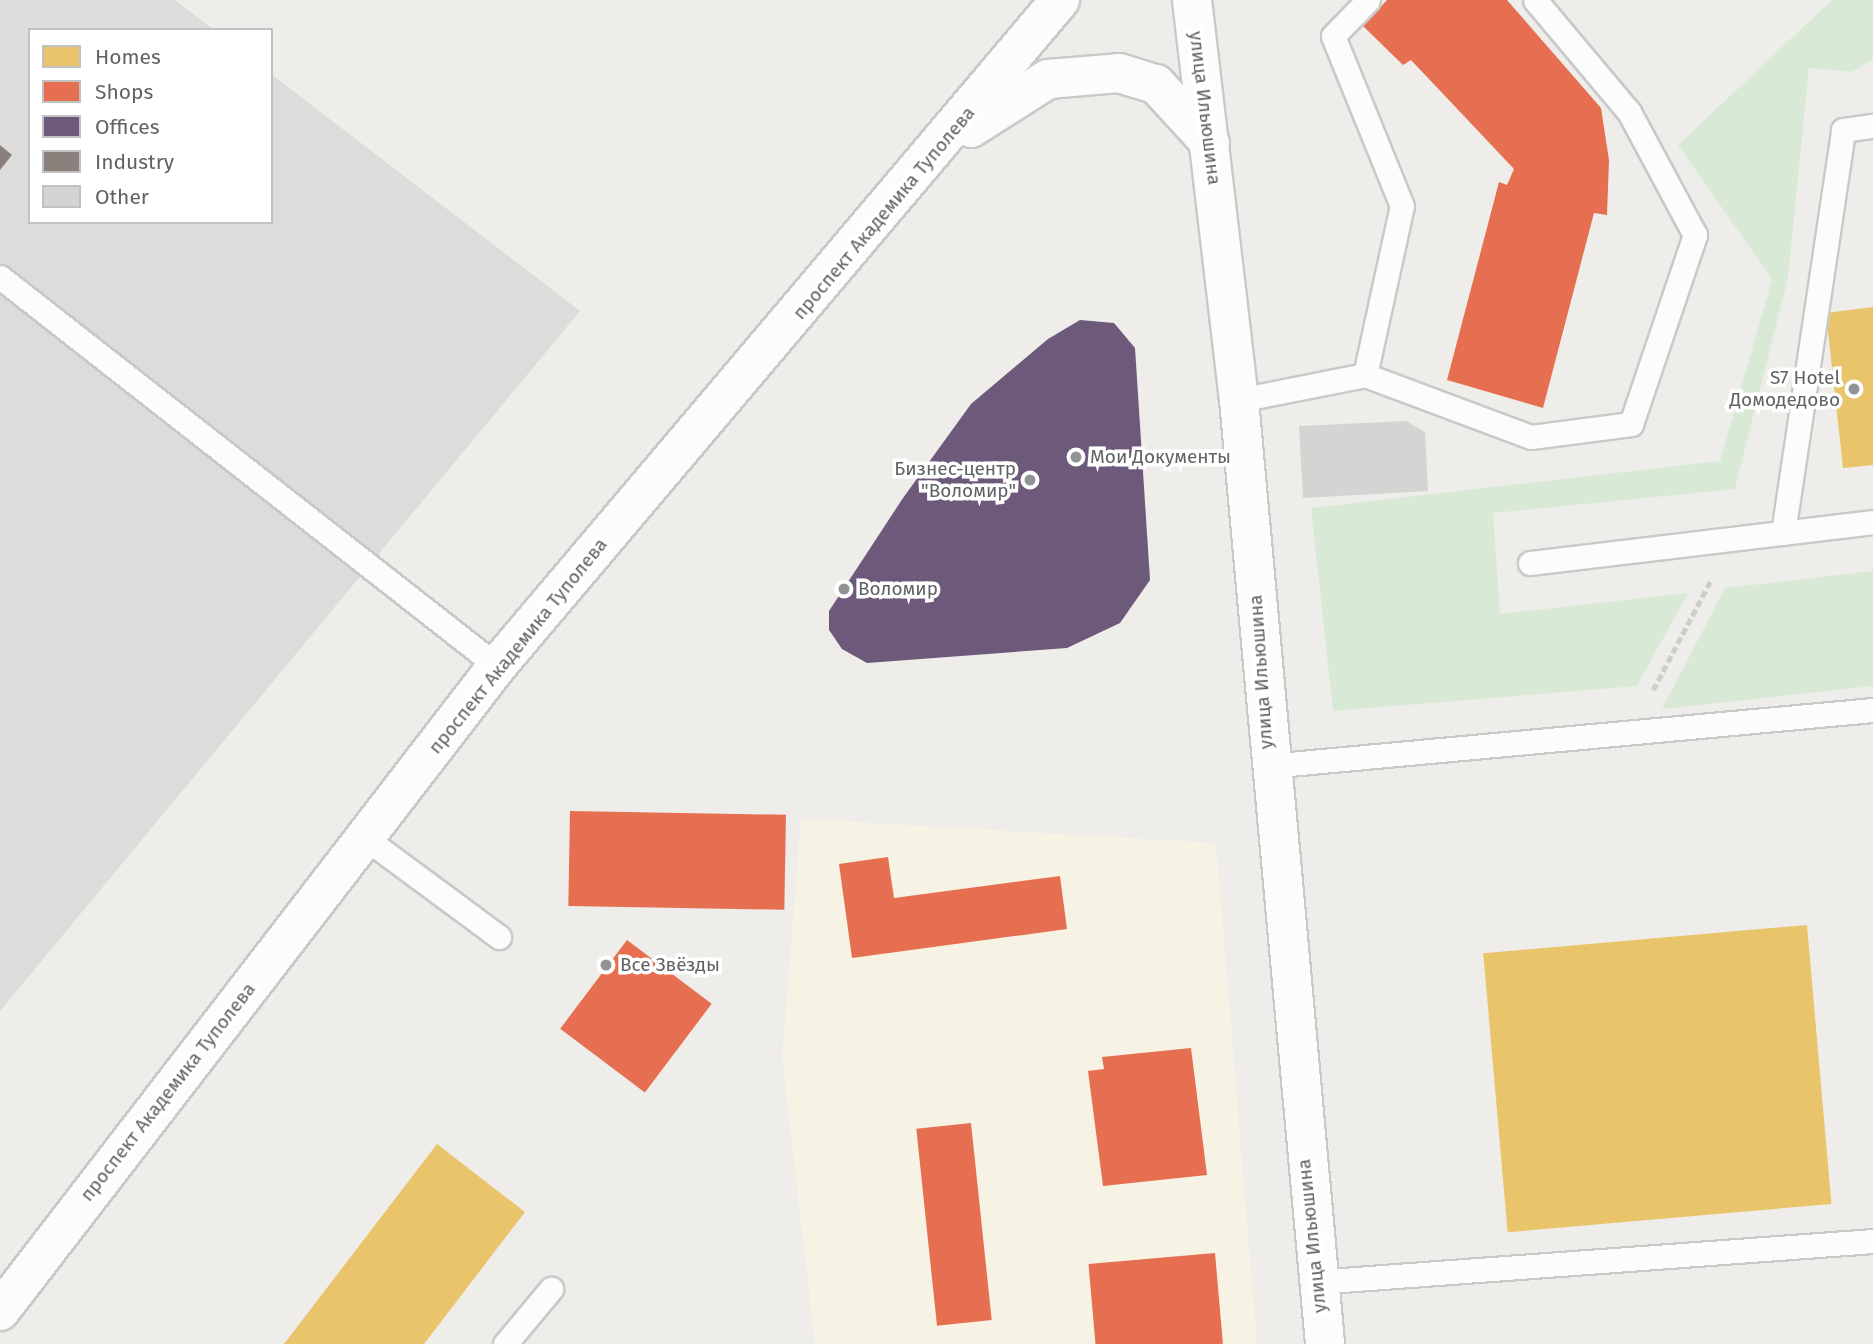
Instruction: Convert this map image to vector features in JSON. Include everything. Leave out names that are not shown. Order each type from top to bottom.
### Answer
[{"type":"main road","name":"проспект Академика Туполева","points":[[0,1311],[497,666],[938,151],[1060,0]]},
{"type":"main road","name":"улица Ильюшина","points":[[1192,0],[1240,400],[1268,766],[1315,1282],[1325,1344]]},
{"type":"main road","points":[[938,151],[1048,79],[1083,73],[1119,73],[1156,84],[1210,143]]},
{"type":"lane","points":[[1365,375],[1402,206],[1333,36],[1368,0]]},
{"type":"lane","points":[[1240,400],[1365,375],[1531,437],[1631,424],[1695,235],[1629,112],[1535,0]]},
{"type":"lane","points":[[1783,533],[1843,130],[1873,126]]},
{"type":"lane","points":[[0,277],[497,666]]},
{"type":"lane","points":[[1531,563],[1873,522]]},
{"type":"lane","points":[[1268,766],[1873,710]]},
{"type":"lane","points":[[364,837],[499,937]]},
{"type":"lane","points":[[1315,1282],[1873,1241]]},
{"type":"lane","points":[[505,1344],[551,1289]]},
{"type":"path","points":[[1648,699],[1733,539]]},
{"type":"shaded area","points":[[0,0],[175,0],[211,28],[28,28],[28,224],[273,224],[273,76],[580,311],[0,1011]]},
{"type":"shaded area","points":[[801,819],[1216,843],[1257,1344],[815,1344],[782,1057]]},
{"type":"green space","points":[[1832,0],[1873,0],[1873,59],[1852,72],[1809,68],[1788,278],[1735,489],[1493,513],[1500,614],[1688,593],[1637,686],[1333,711],[1311,508],[1720,461],[1772,279],[1678,145]]},
{"type":"green space","points":[[1873,571],[1873,686],[1662,709],[1725,588]]},
{"type":"building: Homes","name":"S7 Hotel Домодедово","points":[[1873,307],[1873,465],[1843,468],[1826,313]]},
{"type":"building: Homes","points":[[1807,925],[1831,1204],[1508,1232],[1483,953]]},
{"type":"building: Homes","points":[[437,1144],[525,1212],[424,1344],[284,1344]]},
{"type":"building: Shops","points":[[1387,0],[1507,0],[1601,108],[1609,160],[1607,215],[1594,213],[1543,408],[1447,380],[1499,182],[1507,185],[1514,169],[1411,60],[1403,65],[1363,26]]},
{"type":"building: Shops","points":[[570,811],[786,815],[784,910],[568,906]]},
{"type":"building: Shops","points":[[888,857],[894,898],[1060,876],[1067,929],[852,958],[839,864]]},
{"type":"building: Shops","points":[[627,940],[712,1004],[645,1092],[560,1029]]},
{"type":"building: Shops","points":[[1191,1048],[1207,1175],[1103,1186],[1088,1071],[1104,1069],[1102,1057]]},
{"type":"building: Shops","points":[[971,1123],[992,1320],[937,1326],[916,1129]]},
{"type":"building: Shops","points":[[1215,1253],[1223,1344],[1095,1344],[1088,1264]]},
{"type":"building: Offices","name":"Бизнес-центр \"Воломир\"","points":[[1080,320],[1114,323],[1135,348],[1150,580],[1120,623],[1067,648],[867,663],[842,649],[829,630],[829,611],[903,498],[971,404],[1048,339]]},
{"type":"building: Industry","points":[[0,145],[12,155],[0,170]]},
{"type":"building: Other","points":[[1406,421],[1425,432],[1428,491],[1303,498],[1299,426]]},
{"type":"place","name":"S7 Hotel Домодедово","points":[[1854,389]]},
{"type":"place","name":"Мои Документы","points":[[1076,457]]},
{"type":"place","name":"Бизнес-центр \"Воломир\"","points":[[1030,480]]},
{"type":"place","name":"Воломир","points":[[844,589]]},
{"type":"place","name":"Все Звёзды","points":[[606,965]]}]
